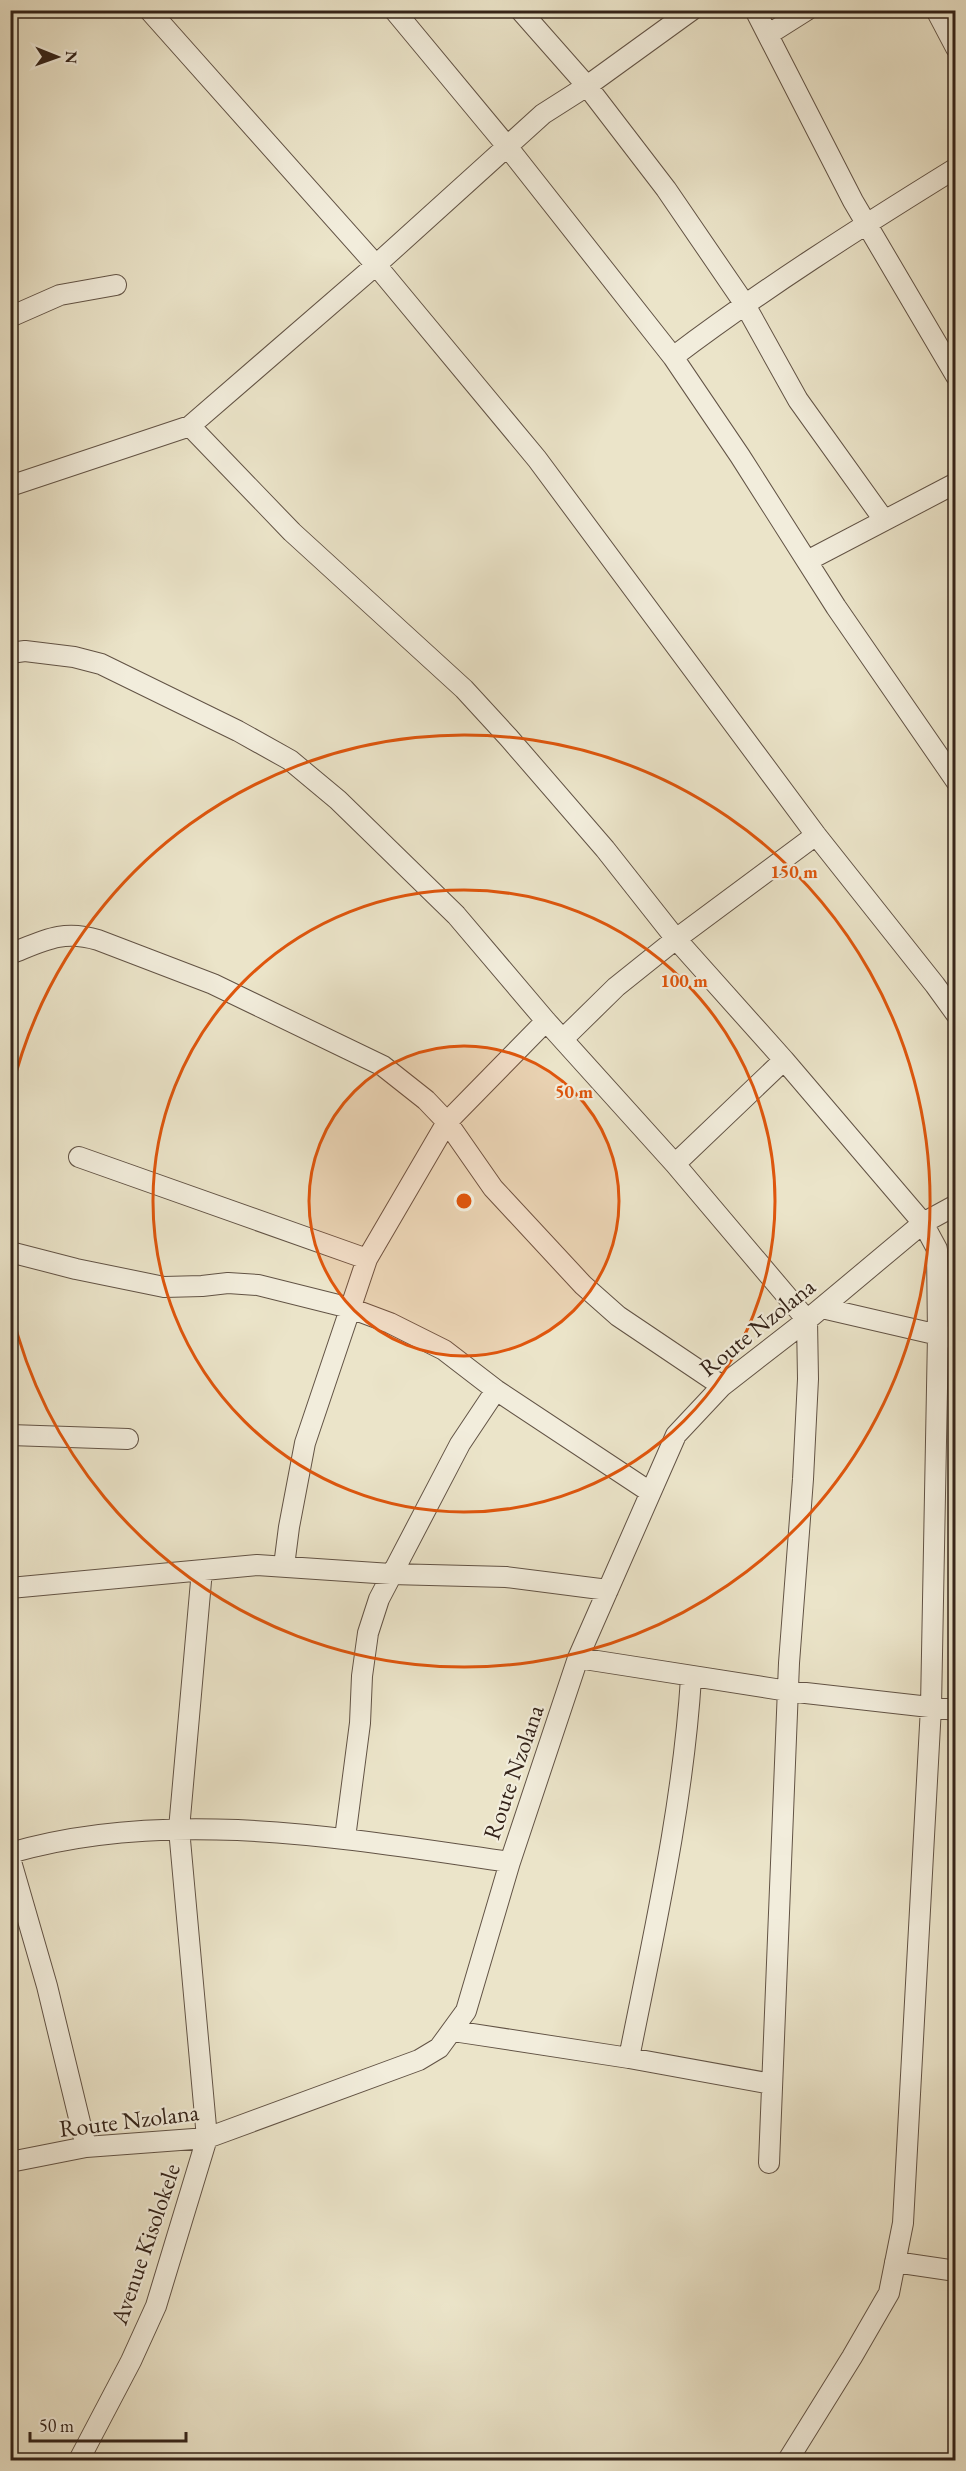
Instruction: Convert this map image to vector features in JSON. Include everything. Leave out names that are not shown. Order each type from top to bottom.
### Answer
[{"type":"street","points":[[149,10],[376,265],[537,459],[816,836],[936,985],[956,1014]]},
{"type":"street","points":[[394,10],[506,145],[672,357],[836,607],[956,781]]},
{"type":"street","points":[[520,10],[587,86],[666,189],[744,303],[798,400],[884,520]]},
{"type":"street","points":[[10,486],[190,426],[376,265],[489,165],[506,145],[543,114],[587,86],[692,10]]},
{"type":"street","points":[[755,10],[853,201],[956,376]]},
{"type":"street","points":[[769,34],[807,10]]},
{"type":"street","points":[[936,10],[956,48]]},
{"type":"street","points":[[672,357],[744,303],[956,168]]},
{"type":"street","points":[[10,316],[60,296],[116,285]]},
{"type":"street","points":[[190,426],[292,532],[464,689],[605,849],[676,939],[784,1060],[923,1223],[937,1248],[947,1337],[931,1707],[904,2212],[889,2293],[791,2459]]},
{"type":"street","points":[[807,561],[956,483]]},
{"type":"street","points":[[10,653],[25,651],[74,657],[101,664],[238,730],[290,760],[347,808],[456,915],[546,1021],[814,1314],[947,1337]]},
{"type":"street","points":[[563,1039],[616,987],[676,939],[816,836]]},
{"type":"street","points":[[10,954],[62,934],[81,935],[172,966],[383,1066],[426,1100],[447,1122],[493,1188],[583,1285],[618,1316],[722,1386]]},
{"type":"street","points":[[284,1566],[305,1443],[367,1259],[447,1122],[546,1021]]},
{"type":"street","points":[[675,1164],[784,1060]]},
{"type":"street","points":[[79,1157],[367,1259]]},
{"type":"street","name":"Route Nzolana","points":[[10,2162],[86,2147],[207,2138],[419,2060],[439,2048],[466,2011],[510,1862],[578,1658],[676,1436],[722,1386],[814,1314],[923,1223],[956,1205]]},
{"type":"street","points":[[10,1252],[76,1269],[164,1287],[228,1283],[258,1285],[350,1308],[390,1323],[444,1350],[496,1390],[650,1492]]},
{"type":"street","points":[[768,2163],[788,1691],[814,1314]]},
{"type":"street","points":[[345,1838],[360,1723],[362,1676],[368,1633],[379,1599],[460,1444],[496,1390]]},
{"type":"street","points":[[10,1435],[128,1439]]},
{"type":"street","points":[[10,1588],[257,1565],[391,1574],[506,1577],[608,1590]]},
{"type":"street","points":[[202,1570],[179,1829],[207,2138]]},
{"type":"street","points":[[578,1658],[691,1678],[956,1710]]},
{"type":"street","points":[[629,2058],[680,1797],[688,1739],[691,1678]]},
{"type":"street","points":[[10,1853],[41,1845],[124,1833],[179,1829],[242,1830],[345,1838],[510,1862]]},
{"type":"street","points":[[10,1858],[47,1986],[86,2147]]},
{"type":"street","points":[[453,2031],[629,2058],[772,2084]]},
{"type":"street","name":"Avenue Kisolokele","points":[[79,2460],[131,2361],[156,2306],[207,2138]]},
{"type":"street","points":[[895,2262],[956,2271]]}]
